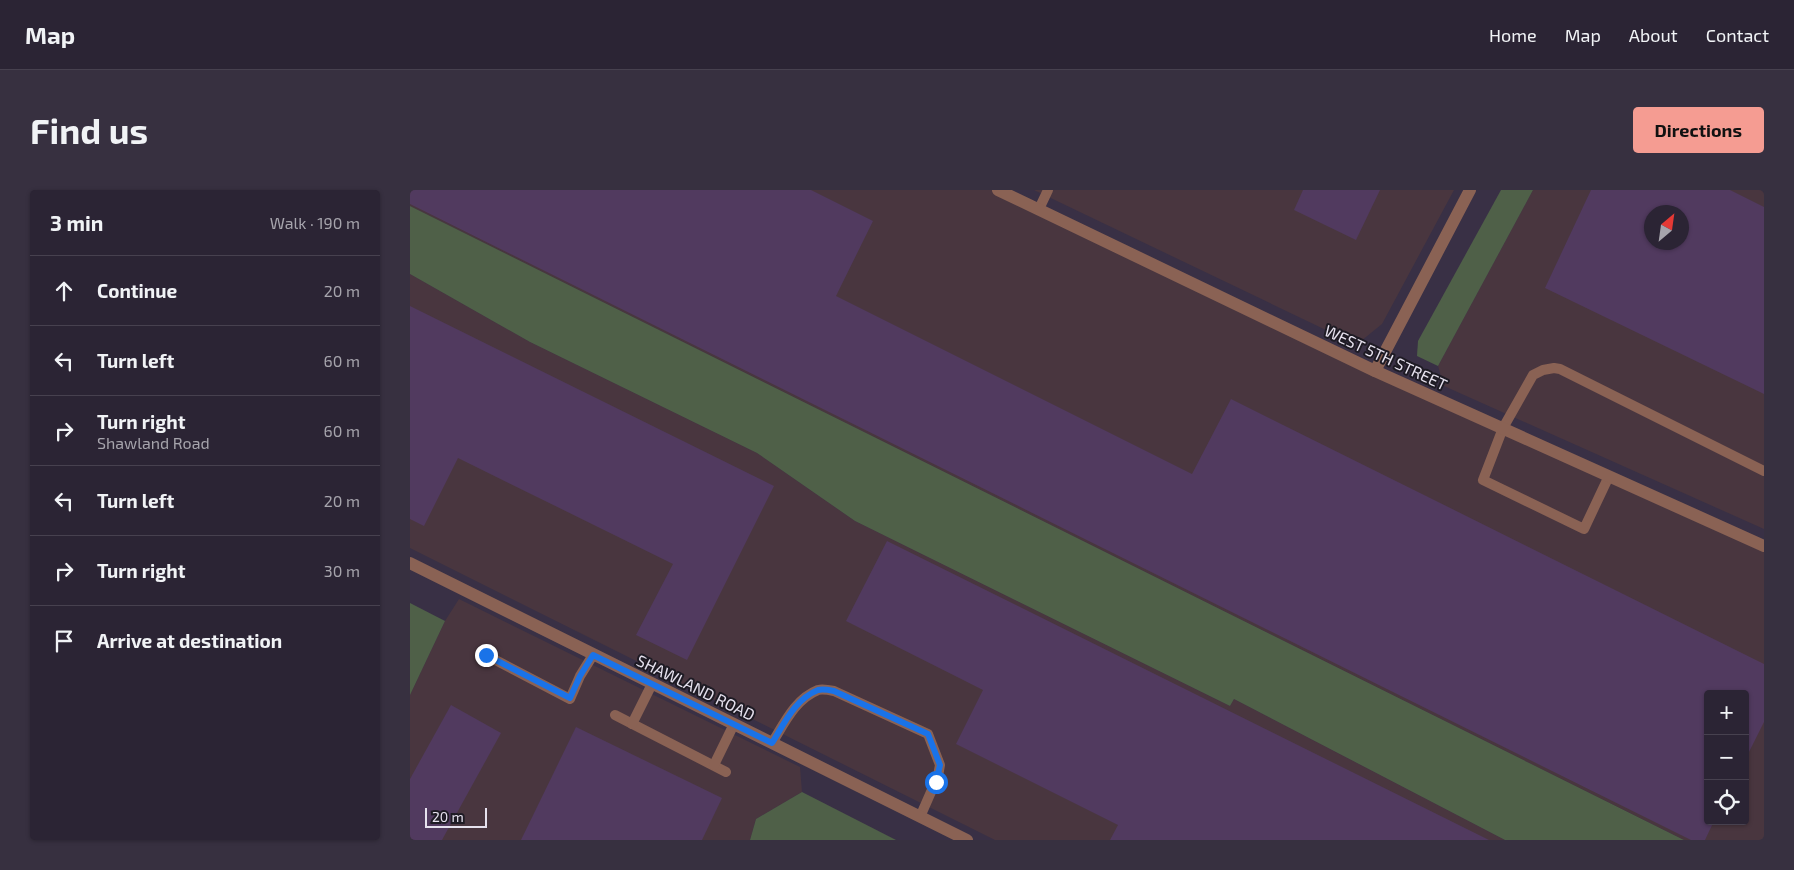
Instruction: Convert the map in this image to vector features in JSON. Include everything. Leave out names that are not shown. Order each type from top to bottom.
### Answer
[{"type":"street","name":"WEST 5TH STREET","points":[[998,190],[1375,371],[1764,546]]},
{"type":"street","points":[[1375,371],[1470,190]]},
{"type":"street","name":"SHAWLAND ROAD","points":[[410,563],[967,840]]},
{"type":"lane","points":[[1039,209],[1048,190]]},
{"type":"lane","points":[[1609,476],[1584,529],[1483,480],[1503,428],[1533,375],[1543,370],[1560,369],[1764,471]]},
{"type":"lane","points":[[486,655],[570,698],[580,676],[593,655]]},
{"type":"lane","points":[[632,724],[652,684]]},
{"type":"lane","points":[[772,743],[802,699],[820,689],[834,691],[928,734],[940,765],[938,776],[920,817]]},
{"type":"lane","points":[[615,715],[726,772]]},
{"type":"lane","points":[[714,765],[734,724]]},
{"type":"shaded area","points":[[410,190],[993,190],[1764,552],[1764,840],[1684,840],[410,206]]},
{"type":"shaded area","points":[[1034,190],[1454,190],[1382,324],[1361,341],[1349,341]]},
{"type":"shaded area","points":[[1533,190],[1764,190],[1764,529],[1444,386],[1438,366]]},
{"type":"shaded area","points":[[410,274],[530,342],[757,453],[855,521],[1230,706],[1234,699],[1505,840],[995,840],[410,548]]},
{"type":"shaded area","points":[[459,599],[800,767],[802,792],[756,819],[750,840],[410,840],[410,695],[445,621]]},
{"type":"green space","points":[[1501,190],[1533,190],[1438,366],[1417,356],[1418,341]]},
{"type":"green space","points":[[410,206],[1684,840],[1505,840],[1234,699],[1230,706],[855,521],[757,453],[530,342],[410,274]]},
{"type":"green space","points":[[410,603],[445,621],[410,695]]},
{"type":"green space","points":[[802,792],[896,840],[750,840],[756,819]]},
{"type":"building","points":[[410,190],[811,190],[873,221],[836,296],[1192,474],[1231,399],[1764,664],[1764,722],[1749,752],[1749,690],[1704,690],[1704,825],[1712,825],[1705,840],[1691,840],[410,204]]},
{"type":"building","points":[[1303,190],[1380,190],[1356,240],[1294,210]]},
{"type":"building","points":[[1591,190],[1730,190],[1764,207],[1764,394],[1545,288]]},
{"type":"building","points":[[410,306],[774,486],[687,660],[636,635],[673,564],[458,458],[424,526],[410,519]]},
{"type":"building","points":[[887,541],[1489,840],[1110,840],[1118,825],[956,744],[983,690],[846,621]]},
{"type":"building","points":[[451,705],[501,733],[442,840],[410,840],[410,779]]},
{"type":"building","points":[[576,727],[722,798],[702,840],[521,840]]},
{"type":"route","points":[[486,655],[570,698],[580,676],[593,655],[772,743],[802,699],[820,689],[834,691],[928,734],[940,765],[936,782]]}]
